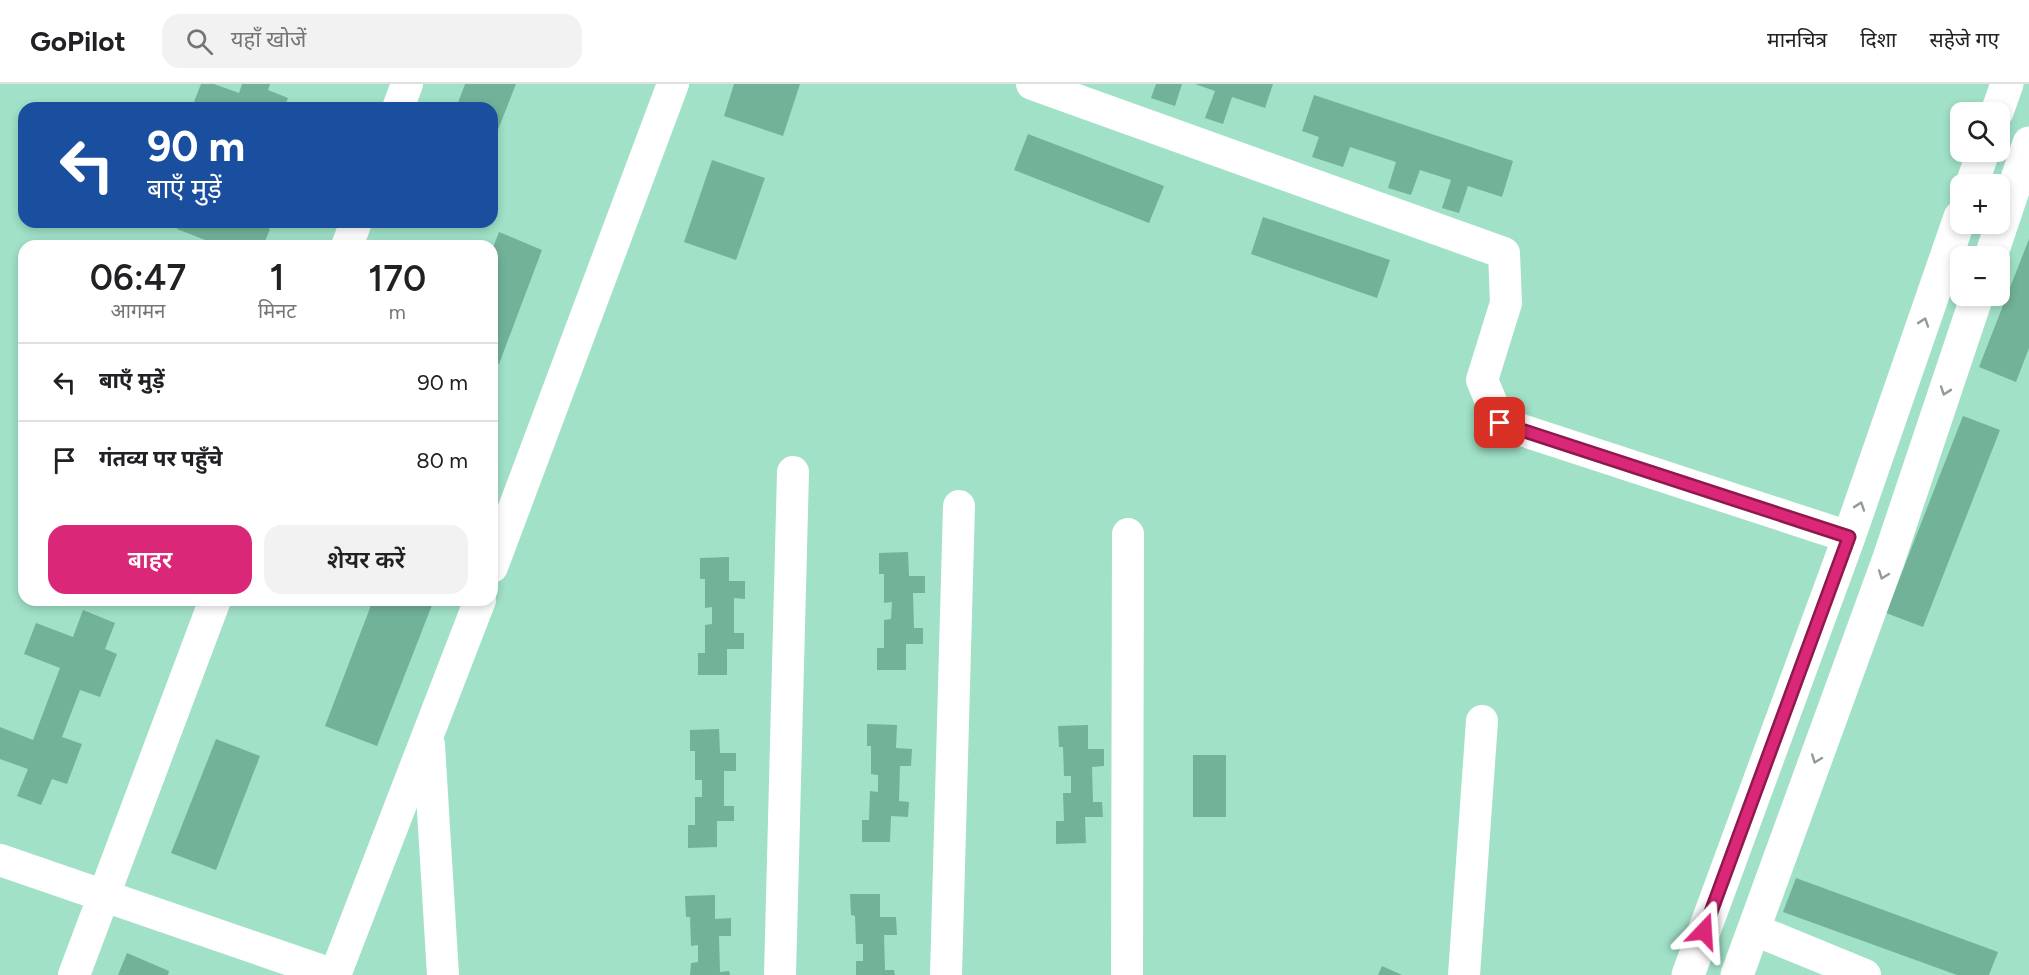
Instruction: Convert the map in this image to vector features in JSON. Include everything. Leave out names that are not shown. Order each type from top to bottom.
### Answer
[{"type":"street","points":[[400,102],[407,84]]},
{"type":"street","points":[[498,551],[673,84]]},
{"type":"street","points":[[1032,84],[1504,253],[1506,303],[1482,380],[1500,423],[1849,537]]},
{"type":"street","points":[[2001,102],[2007,84]]},
{"type":"street","points":[[1993,246],[2029,142]]},
{"type":"street","points":[[1688,975],[1849,537],[1954,234]]},
{"type":"street","points":[[1737,975],[1888,561],[1974,306]]},
{"type":"street","points":[[780,975],[793,472]]},
{"type":"street","points":[[946,975],[959,506]]},
{"type":"street","points":[[1127,975],[1128,534]]},
{"type":"street","points":[[74,975],[213,606]]},
{"type":"street","points":[[0,860],[334,975],[478,606]]},
{"type":"street","points":[[1464,975],[1482,721]]},
{"type":"street","points":[[429,736],[443,975]]},
{"type":"street","points":[[1755,930],[1864,975]]},
{"type":"building","points":[[201,84],[214,84],[239,93],[242,84],[270,84],[268,90],[288,98],[286,102],[194,102]]},
{"type":"building","points":[[465,84],[516,84],[498,130],[498,102],[458,102]]},
{"type":"building","points":[[734,84],[800,84],[783,136],[724,116]]},
{"type":"building","points":[[1156,84],[1182,84],[1175,106],[1151,98]]},
{"type":"building","points":[[1195,84],[1273,84],[1265,108],[1232,97],[1223,124],[1205,118],[1215,91]]},
{"type":"building","points":[[1314,95],[1513,161],[1502,197],[1468,186],[1459,213],[1442,208],[1451,180],[1420,170],[1411,195],[1388,188],[1396,162],[1350,147],[1343,167],[1312,157],[1319,137],[1302,131]]},
{"type":"building","points":[[1028,134],[1164,186],[1149,223],[1014,170]]},
{"type":"building","points":[[712,160],[765,178],[736,260],[684,242]]},
{"type":"building","points":[[1263,217],[1390,260],[1377,298],[1251,254]]},
{"type":"building","points":[[177,229],[270,229],[265,240],[205,240]]},
{"type":"building","points":[[499,232],[542,250],[499,364],[498,240],[496,240]]},
{"type":"building","points":[[2029,239],[2029,348],[2016,382],[1979,367],[2003,306],[2010,306],[2010,288]]},
{"type":"building","points":[[1963,416],[2000,430],[1923,627],[1886,613]]},
{"type":"building","points":[[908,552],[909,576],[925,576],[925,593],[913,593],[914,628],[923,628],[923,644],[906,644],[906,670],[877,670],[877,648],[884,648],[884,620],[891,619],[892,602],[884,603],[884,574],[879,574],[879,553]]},
{"type":"building","points":[[729,557],[729,581],[745,581],[745,599],[734,598],[734,633],[744,633],[744,649],[727,649],[727,675],[698,675],[698,653],[705,653],[705,625],[712,624],[712,607],[705,608],[705,579],[700,579],[700,558]]},
{"type":"building","points":[[371,606],[432,606],[377,746],[325,726]]},
{"type":"building","points":[[83,610],[115,623],[105,649],[117,654],[100,697],[80,690],[62,737],[82,744],[67,784],[52,779],[41,805],[17,796],[28,769],[0,759],[0,727],[33,740],[60,668],[24,654],[36,623],[73,637]]},
{"type":"building","points":[[867,724],[897,725],[896,748],[912,749],[911,766],[900,766],[899,801],[909,802],[908,817],[891,816],[890,842],[862,842],[862,820],[869,820],[870,791],[878,792],[878,775],[871,774],[871,746],[867,746]]},
{"type":"building","points":[[1088,725],[1088,749],[1104,749],[1104,766],[1092,767],[1093,802],[1102,802],[1103,817],[1085,817],[1086,843],[1056,844],[1056,821],[1064,821],[1063,793],[1071,793],[1071,776],[1064,776],[1063,747],[1059,747],[1058,726]]},
{"type":"building","points":[[719,729],[720,753],[736,753],[736,771],[724,771],[724,806],[734,806],[734,821],[717,821],[717,847],[688,848],[688,825],[695,825],[695,797],[702,797],[702,780],[695,780],[695,751],[690,751],[690,730]]},
{"type":"building","points":[[216,739],[260,756],[216,870],[171,853]]},
{"type":"building","points":[[1193,755],[1226,755],[1226,817],[1193,817]]},
{"type":"building","points":[[1796,878],[1998,952],[1989,975],[1957,975],[1783,912]]},
{"type":"building","points":[[850,894],[880,894],[880,917],[896,917],[897,935],[884,935],[885,970],[894,970],[895,975],[856,975],[856,961],[863,961],[863,944],[856,944],[855,916],[851,915]]},
{"type":"building","points":[[715,895],[715,919],[731,918],[731,936],[719,936],[720,972],[729,971],[730,975],[690,975],[691,963],[698,962],[698,945],[691,946],[690,917],[686,917],[685,896]]},
{"type":"building","points":[[127,953],[169,971],[168,975],[118,975]]},
{"type":"building","points":[[1382,966],[1402,975],[1378,975]]},
{"type":"route","points":[[1500,423],[1849,537],[1704,931]]}]
